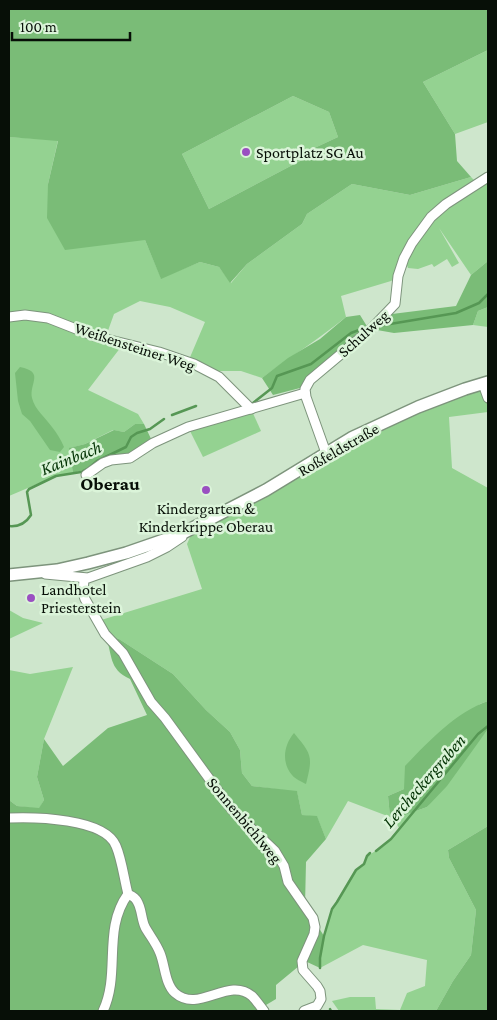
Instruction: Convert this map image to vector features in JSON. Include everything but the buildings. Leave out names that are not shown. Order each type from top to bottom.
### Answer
[{"type":"main road","name":"Roßfeldstraße","points":[[9,575],[57,570],[116,556],[194,528],[266,490],[353,437],[418,408],[486,383]]},
{"type":"street","name":"Schulweg","points":[[305,393],[307,384],[318,372],[372,328],[395,304],[398,276],[404,258],[412,243],[431,217],[440,208],[488,177]]},
{"type":"street","name":"Weißensteiner Weg","points":[[9,318],[25,315],[48,318],[94,336],[159,352],[194,364],[219,377],[251,409]]},
{"type":"street","points":[[486,383],[488,398]]},
{"type":"street","points":[[86,475],[103,463],[130,458],[153,443],[188,427],[305,393],[326,453]]},
{"type":"street","name":"Roßfeldstraße","points":[[28,572],[84,579],[123,567],[147,557],[167,547],[194,528]]},
{"type":"street","points":[[9,569],[28,572]]},
{"type":"street","name":"Sonnenbichlweg","points":[[84,579],[83,593],[85,599],[105,634],[123,653],[151,702],[232,810],[275,851],[284,866],[288,882],[313,918],[314,934],[302,961],[303,970],[317,986],[321,999],[317,1006],[304,1011]]},
{"type":"street","points":[[9,818],[67,821],[99,830],[110,836],[116,845],[128,894],[114,927],[112,941],[112,985],[103,1011]]},
{"type":"street","points":[[128,894],[136,898],[139,904],[145,927],[160,952],[168,979],[175,993],[182,997],[203,999],[232,989],[243,991],[252,996],[264,1011]]},
{"type":"green space","points":[[9,9],[488,9],[488,50],[423,82],[455,134],[457,161],[471,177],[410,195],[352,184],[307,214],[302,224],[247,264],[230,283],[219,267],[200,262],[161,279],[145,240],[65,250],[47,218],[48,184],[58,141],[9,137]],"holes":[[[293,96],[329,112],[338,137],[308,151],[302,160],[209,209],[182,154]]]},
{"type":"green space","points":[[488,50],[488,122],[455,134],[423,82]]},
{"type":"green space","name":"Sportplatz SG Au","points":[[293,96],[329,112],[338,137],[308,151],[302,160],[209,209],[182,154]]},
{"type":"green space","points":[[9,137],[58,140],[48,184],[145,240],[161,278],[200,262],[219,267],[231,283],[247,264],[302,224],[307,214],[352,184],[410,195],[471,177],[478,184],[488,177],[488,261],[471,275],[439,228],[459,263],[452,267],[447,259],[434,267],[432,264],[418,269],[408,268],[406,263],[431,217],[398,276],[391,281],[341,296],[346,317],[262,378],[241,371],[210,371],[188,362],[205,322],[170,307],[140,301],[114,314],[105,339],[124,343],[88,390],[138,414],[144,424],[135,424],[124,432],[113,430],[85,444],[70,448],[73,473],[56,476],[9,496]]},
{"type":"green space","points":[[488,261],[488,307],[478,311],[473,325],[394,333],[377,330],[392,314],[456,306],[471,275]]},
{"type":"green space","points":[[488,307],[488,327],[473,325],[478,311]]},
{"type":"green space","points":[[360,315],[368,328],[317,369],[300,388],[273,395],[262,378],[288,358],[320,339],[346,317]]},
{"type":"green space","points":[[20,367],[28,369],[34,375],[33,402],[60,439],[64,447],[60,452],[50,450],[30,421],[22,414],[18,401],[15,373]]},
{"type":"green space","points":[[488,382],[488,412],[449,417],[452,468],[488,488],[488,701],[480,704],[404,789],[388,796],[390,817],[348,801],[326,839],[317,817],[302,815],[297,792],[252,786],[242,773],[240,750],[230,732],[206,710],[173,674],[119,639],[105,634],[98,621],[202,589],[187,544],[194,528],[326,453]]},
{"type":"green space","points":[[251,409],[261,431],[203,457],[188,427]]},
{"type":"green space","points":[[135,424],[144,424],[153,443],[136,455],[73,473],[69,448],[85,444],[114,430],[124,432]]},
{"type":"green space","points":[[9,610],[23,618],[43,623],[9,639]]},
{"type":"green space","points":[[105,634],[119,639],[173,674],[206,710],[230,732],[240,750],[242,773],[252,786],[297,791],[302,815],[317,816],[326,839],[306,862],[305,906],[324,936],[320,968],[305,961],[276,985],[276,999],[256,1011],[9,1011],[9,800],[17,806],[39,808],[44,800],[37,777],[44,739],[63,766],[108,728],[147,715],[130,679],[118,671],[112,661]]},
{"type":"green space","points":[[73,667],[44,739],[37,777],[44,800],[39,809],[17,806],[9,800],[9,670],[30,674]]},
{"type":"green space","points":[[488,701],[488,729],[447,786],[427,807],[394,819],[390,817],[388,796],[404,789],[405,766],[454,720]]},
{"type":"green space","points":[[488,729],[488,826],[448,850],[449,858],[476,910],[471,955],[436,1011],[339,1011],[332,1001],[350,997],[375,997],[376,1009],[400,1010],[407,993],[425,986],[427,960],[363,945],[320,968],[324,936],[332,909],[356,870],[364,864],[367,856],[384,846],[399,828],[394,819],[427,807]]},
{"type":"green space","points":[[294,733],[308,751],[310,767],[306,784],[293,776],[286,765],[286,748]]},
{"type":"green space","points":[[488,826],[488,1011],[436,1011],[471,955],[476,910],[449,858],[448,850]]},
{"type":"waterway","name":"Kainbach","points":[[378,326],[456,313],[479,303],[488,294]]},
{"type":"waterway","name":"Kainbach","points":[[253,403],[272,388],[277,376],[311,364],[351,333],[367,327]]},
{"type":"waterway","name":"Kainbach","points":[[172,415],[196,406]]},
{"type":"waterway","name":"Kainbach","points":[[9,526],[22,524],[31,515],[27,492],[29,489],[56,476],[81,472],[89,468],[97,461],[126,447],[131,437],[137,433],[150,429],[164,419]]},
{"type":"waterway","name":"Lercheckergraben","points":[[376,851],[391,839],[478,734],[488,726]]},
{"type":"waterway","name":"Lercheckergraben","points":[[320,968],[324,936],[332,909],[356,870],[364,864],[370,853]]},
{"type":"place","name":"Sportplatz SG Au","points":[[246,152]]},
{"type":"place","name":"Kindergarten & Kinderkrippe Oberau","points":[[206,490]]},
{"type":"place","name":"Landhotel Priesterstein","points":[[31,598]]},
{"type":"district","name":"Oberau","points":[[110,483]]}]
